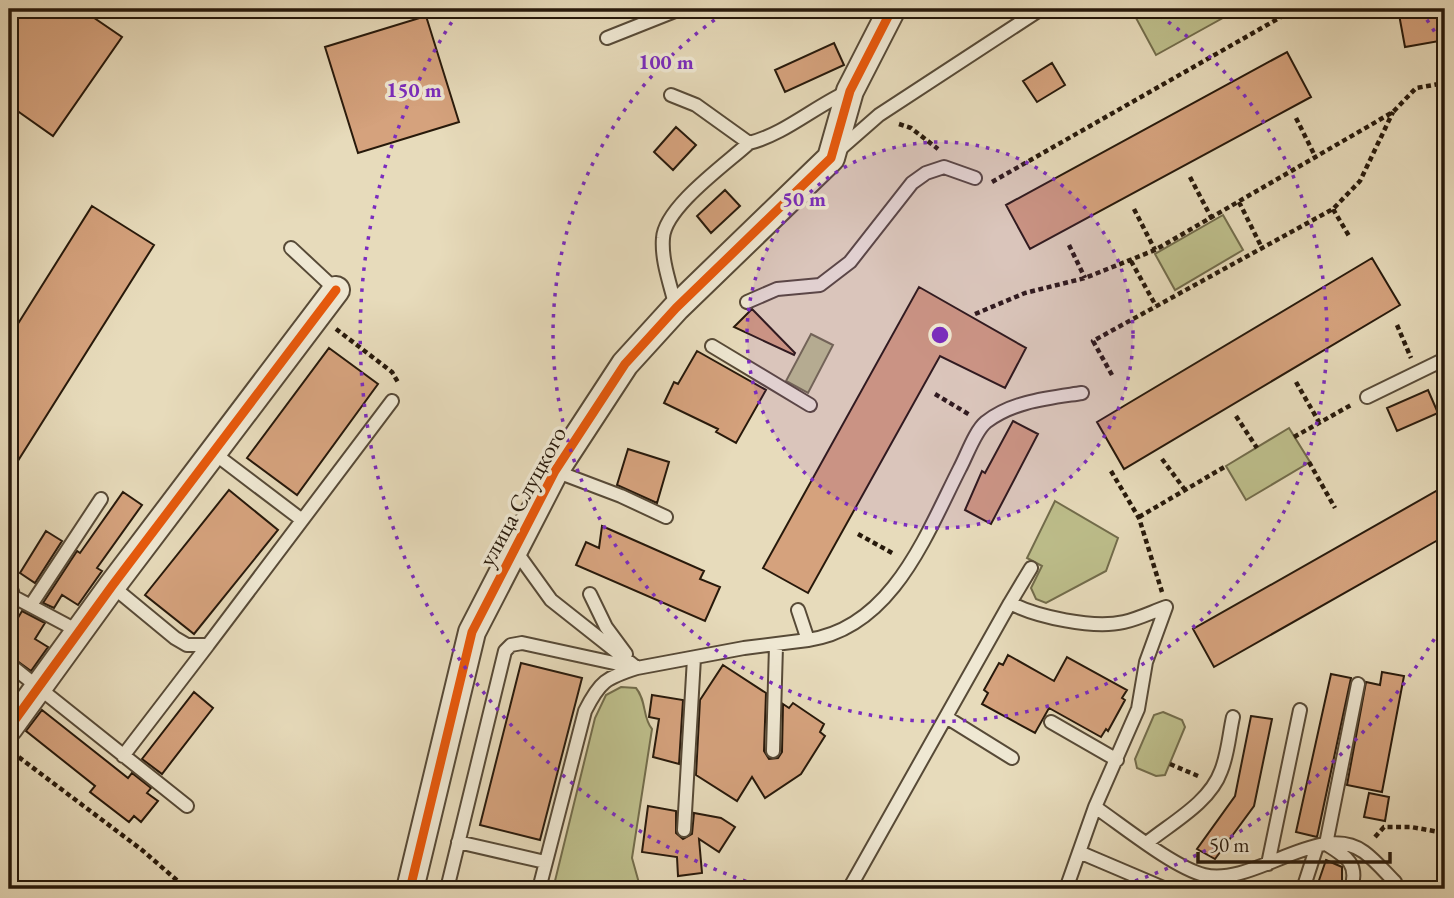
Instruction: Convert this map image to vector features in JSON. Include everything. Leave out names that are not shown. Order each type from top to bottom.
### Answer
[{"type":"street","points":[[831,158],[850,91],[892,9]]},
{"type":"street","name":"улица Слуцкого","points":[[410,889],[472,632],[555,471],[625,364],[676,308],[831,158]]},
{"type":"street","points":[[9,728],[78,631],[337,290]]},
{"type":"lane","points":[[607,38],[680,9]]},
{"type":"lane","points":[[831,158],[879,115],[1041,9]]},
{"type":"lane","points":[[676,308],[667,273],[664,231],[673,212],[749,143],[764,139],[820,104],[850,91]]},
{"type":"lane","points":[[671,95],[696,105],[749,143]]},
{"type":"lane","points":[[747,302],[777,289],[820,285],[850,262],[912,183],[926,173],[944,167],[978,183]]},
{"type":"lane","points":[[291,248],[337,290]]},
{"type":"lane","points":[[712,346],[810,405]]},
{"type":"lane","points":[[1367,397],[1445,359]]},
{"type":"lane","points":[[538,889],[585,711],[595,690],[607,678],[637,668],[744,648],[776,646],[828,637],[855,623],[885,598],[911,564],[984,423],[1019,404],[1082,393]]},
{"type":"lane","points":[[123,756],[393,401]]},
{"type":"lane","points":[[215,454],[302,520]]},
{"type":"lane","points":[[555,471],[666,517]]},
{"type":"lane","points":[[31,605],[101,499]]},
{"type":"lane","points":[[9,538],[9,558]]},
{"type":"lane","points":[[515,550],[551,600],[637,668]]},
{"type":"lane","points":[[849,889],[1031,568]]},
{"type":"lane","points":[[9,584],[12,597],[78,631]]},
{"type":"lane","points":[[112,586],[175,638],[187,645],[208,645]]},
{"type":"lane","points":[[590,594],[606,627],[637,668]]},
{"type":"lane","points":[[1010,603],[1044,616],[1103,624],[1123,622],[1166,607]]},
{"type":"lane","points":[[1066,889],[1095,807],[1138,709],[1146,662],[1166,607]]},
{"type":"lane","points":[[798,610],[808,640]]},
{"type":"lane","points":[[447,889],[505,651],[511,645],[522,643],[637,668]]},
{"type":"lane","points":[[773,751],[776,646]]},
{"type":"lane","points":[[684,830],[694,658]]},
{"type":"lane","points":[[9,664],[187,806]]},
{"type":"lane","points":[[1303,889],[1322,845],[1359,684]]},
{"type":"lane","points":[[1268,864],[1300,710]]},
{"type":"lane","points":[[946,717],[1012,758]]},
{"type":"lane","points":[[1148,842],[1203,799],[1215,783],[1222,771],[1233,718]]},
{"type":"lane","points":[[1051,722],[1117,760]]},
{"type":"lane","points":[[1095,807],[1177,863],[1203,875],[1227,877],[1322,845],[1347,844],[1363,851],[1395,882]]},
{"type":"lane","points":[[458,842],[545,862]]},
{"type":"lane","points":[[1322,845],[1350,858],[1356,874],[1351,889]]},
{"type":"lane","points":[[1079,852],[1166,889]]},
{"type":"lane","points":[[1214,889],[1227,877]]},
{"type":"path","points":[[879,115],[911,128],[978,183],[1295,9]]},
{"type":"path","points":[[975,314],[1025,293],[1085,278],[1155,250],[1393,112],[1416,88],[1445,83]]},
{"type":"path","points":[[1112,375],[1093,341],[1333,209],[1360,181],[1393,112]]},
{"type":"path","points":[[1296,118],[1315,156]]},
{"type":"path","points":[[1190,177],[1212,219]]},
{"type":"path","points":[[1239,202],[1262,248]]},
{"type":"path","points":[[1133,209],[1155,250]]},
{"type":"path","points":[[1333,209],[1349,236]]},
{"type":"path","points":[[1069,245],[1085,278]]},
{"type":"path","points":[[1130,261],[1156,306]]},
{"type":"path","points":[[318,316],[392,372],[399,380],[393,401]]},
{"type":"path","points":[[1397,325],[1416,372]]},
{"type":"path","points":[[1296,382],[1319,422]]},
{"type":"path","points":[[934,394],[984,423]]},
{"type":"path","points":[[1294,437],[1367,397]]},
{"type":"path","points":[[1236,416],[1257,448]]},
{"type":"path","points":[[1162,458],[1185,490]]},
{"type":"path","points":[[1309,462],[1335,508]]},
{"type":"path","points":[[1139,518],[1226,466]]},
{"type":"path","points":[[1111,471],[1139,518],[1166,607]]},
{"type":"path","points":[[858,534],[911,564]]},
{"type":"path","points":[[9,749],[142,850],[187,889]]},
{"type":"path","points":[[1170,764],[1215,783]]},
{"type":"path","points":[[1384,827],[1411,827],[1445,833]]},
{"type":"green space","points":[[1153,9],[1239,9],[1156,55],[1136,18]]},
{"type":"green space","points":[[1223,215],[1243,250],[1175,290],[1155,254]]},
{"type":"green space","points":[[811,334],[833,345],[808,393],[786,381]]},
{"type":"green space","points":[[1289,428],[1310,462],[1246,500],[1226,466]]},
{"type":"green space","points":[[1055,501],[1118,538],[1106,571],[1046,603],[1036,599],[1031,588],[1042,566],[1027,558]]},
{"type":"green space","points":[[621,687],[636,688],[652,729],[632,858],[639,883],[659,889],[553,889],[595,718],[606,695]]},
{"type":"green space","points":[[1163,712],[1182,720],[1185,727],[1165,775],[1156,776],[1137,768],[1135,759],[1154,715]]},
{"type":"building","points":[[17,9],[81,9],[122,37],[53,136],[9,105],[9,21]]},
{"type":"building","points":[[1398,9],[1445,9],[1445,40],[1405,47]]},
{"type":"building","points":[[426,16],[459,122],[358,153],[325,47]]},
{"type":"building","points":[[834,43],[844,65],[785,92],[775,70]]},
{"type":"building","points":[[1287,52],[1311,97],[1030,249],[1006,205]]},
{"type":"building","points":[[1052,63],[1065,85],[1037,102],[1023,81]]},
{"type":"building","points":[[676,127],[696,145],[673,170],[654,152]]},
{"type":"building","points":[[725,190],[740,206],[711,233],[697,216]]},
{"type":"building","points":[[92,206],[154,245],[9,475],[9,338]]},
{"type":"building","points":[[1372,258],[1400,305],[1124,469],[1097,422]]},
{"type":"building","points":[[919,287],[1026,348],[1005,388],[940,356],[808,593],[763,568]]},
{"type":"building","points":[[752,309],[795,353],[794,355],[734,327]]},
{"type":"building","points":[[329,348],[378,384],[297,495],[247,458]]},
{"type":"building","points":[[697,351],[766,390],[736,443],[716,432],[718,429],[664,403],[674,382],[678,384]]},
{"type":"building","points":[[1428,390],[1438,413],[1397,431],[1387,408]]},
{"type":"building","points":[[1013,421],[1038,434],[991,524],[965,510],[982,471],[985,473]]},
{"type":"building","points":[[628,449],[669,462],[657,503],[617,485]]},
{"type":"building","points":[[1445,486],[1445,536],[1214,667],[1193,629]]},
{"type":"building","points":[[229,490],[278,530],[194,634],[145,595]]},
{"type":"building","points":[[123,492],[142,505],[97,568],[102,571],[78,605],[62,595],[54,608],[43,603],[77,551],[80,553]]},
{"type":"building","points":[[602,526],[704,571],[700,579],[720,587],[705,621],[576,565],[586,542],[599,548]]},
{"type":"building","points":[[46,531],[62,541],[35,583],[20,573]]},
{"type":"building","points":[[22,611],[45,623],[35,639],[48,647],[31,671],[9,655],[9,633]]},
{"type":"building","points":[[1008,655],[1054,681],[1067,657],[1127,690],[1122,698],[1125,700],[1108,731],[1106,729],[1101,737],[1049,708],[1035,733],[982,704],[988,693],[984,690],[999,663],[1003,665]]},
{"type":"building","points":[[521,663],[582,678],[540,840],[480,825]]},
{"type":"building","points":[[723,665],[766,693],[764,751],[769,759],[778,758],[782,752],[783,704],[789,708],[793,703],[824,724],[820,732],[825,736],[801,774],[765,798],[752,777],[737,801],[696,775],[700,700]]},
{"type":"building","points":[[1382,672],[1404,676],[1382,792],[1347,785],[1366,682],[1380,685]]},
{"type":"building","points":[[1331,674],[1351,678],[1317,837],[1296,832]]},
{"type":"building","points":[[194,692],[213,708],[162,774],[142,759]]},
{"type":"building","points":[[652,695],[683,700],[679,764],[653,757],[659,719],[649,717]]},
{"type":"building","points":[[42,710],[128,778],[132,773],[151,788],[147,793],[158,801],[141,822],[134,816],[129,822],[90,792],[95,786],[26,731]]},
{"type":"building","points":[[1251,716],[1272,719],[1254,806],[1215,859],[1197,849],[1235,796]]},
{"type":"building","points":[[1369,793],[1389,797],[1385,821],[1364,817]]},
{"type":"building","points":[[648,806],[676,811],[676,833],[683,839],[692,834],[694,813],[721,818],[735,827],[719,852],[699,839],[702,873],[678,876],[677,857],[642,852]]},
{"type":"building","points":[[1326,860],[1342,867],[1342,889],[1316,889]]},
{"type":"cycle path","points":[[410,889],[472,632],[555,471],[625,364],[676,308],[831,158],[850,91],[892,9]]},
{"type":"cycle path","points":[[9,728],[112,586],[336,290]]}]
